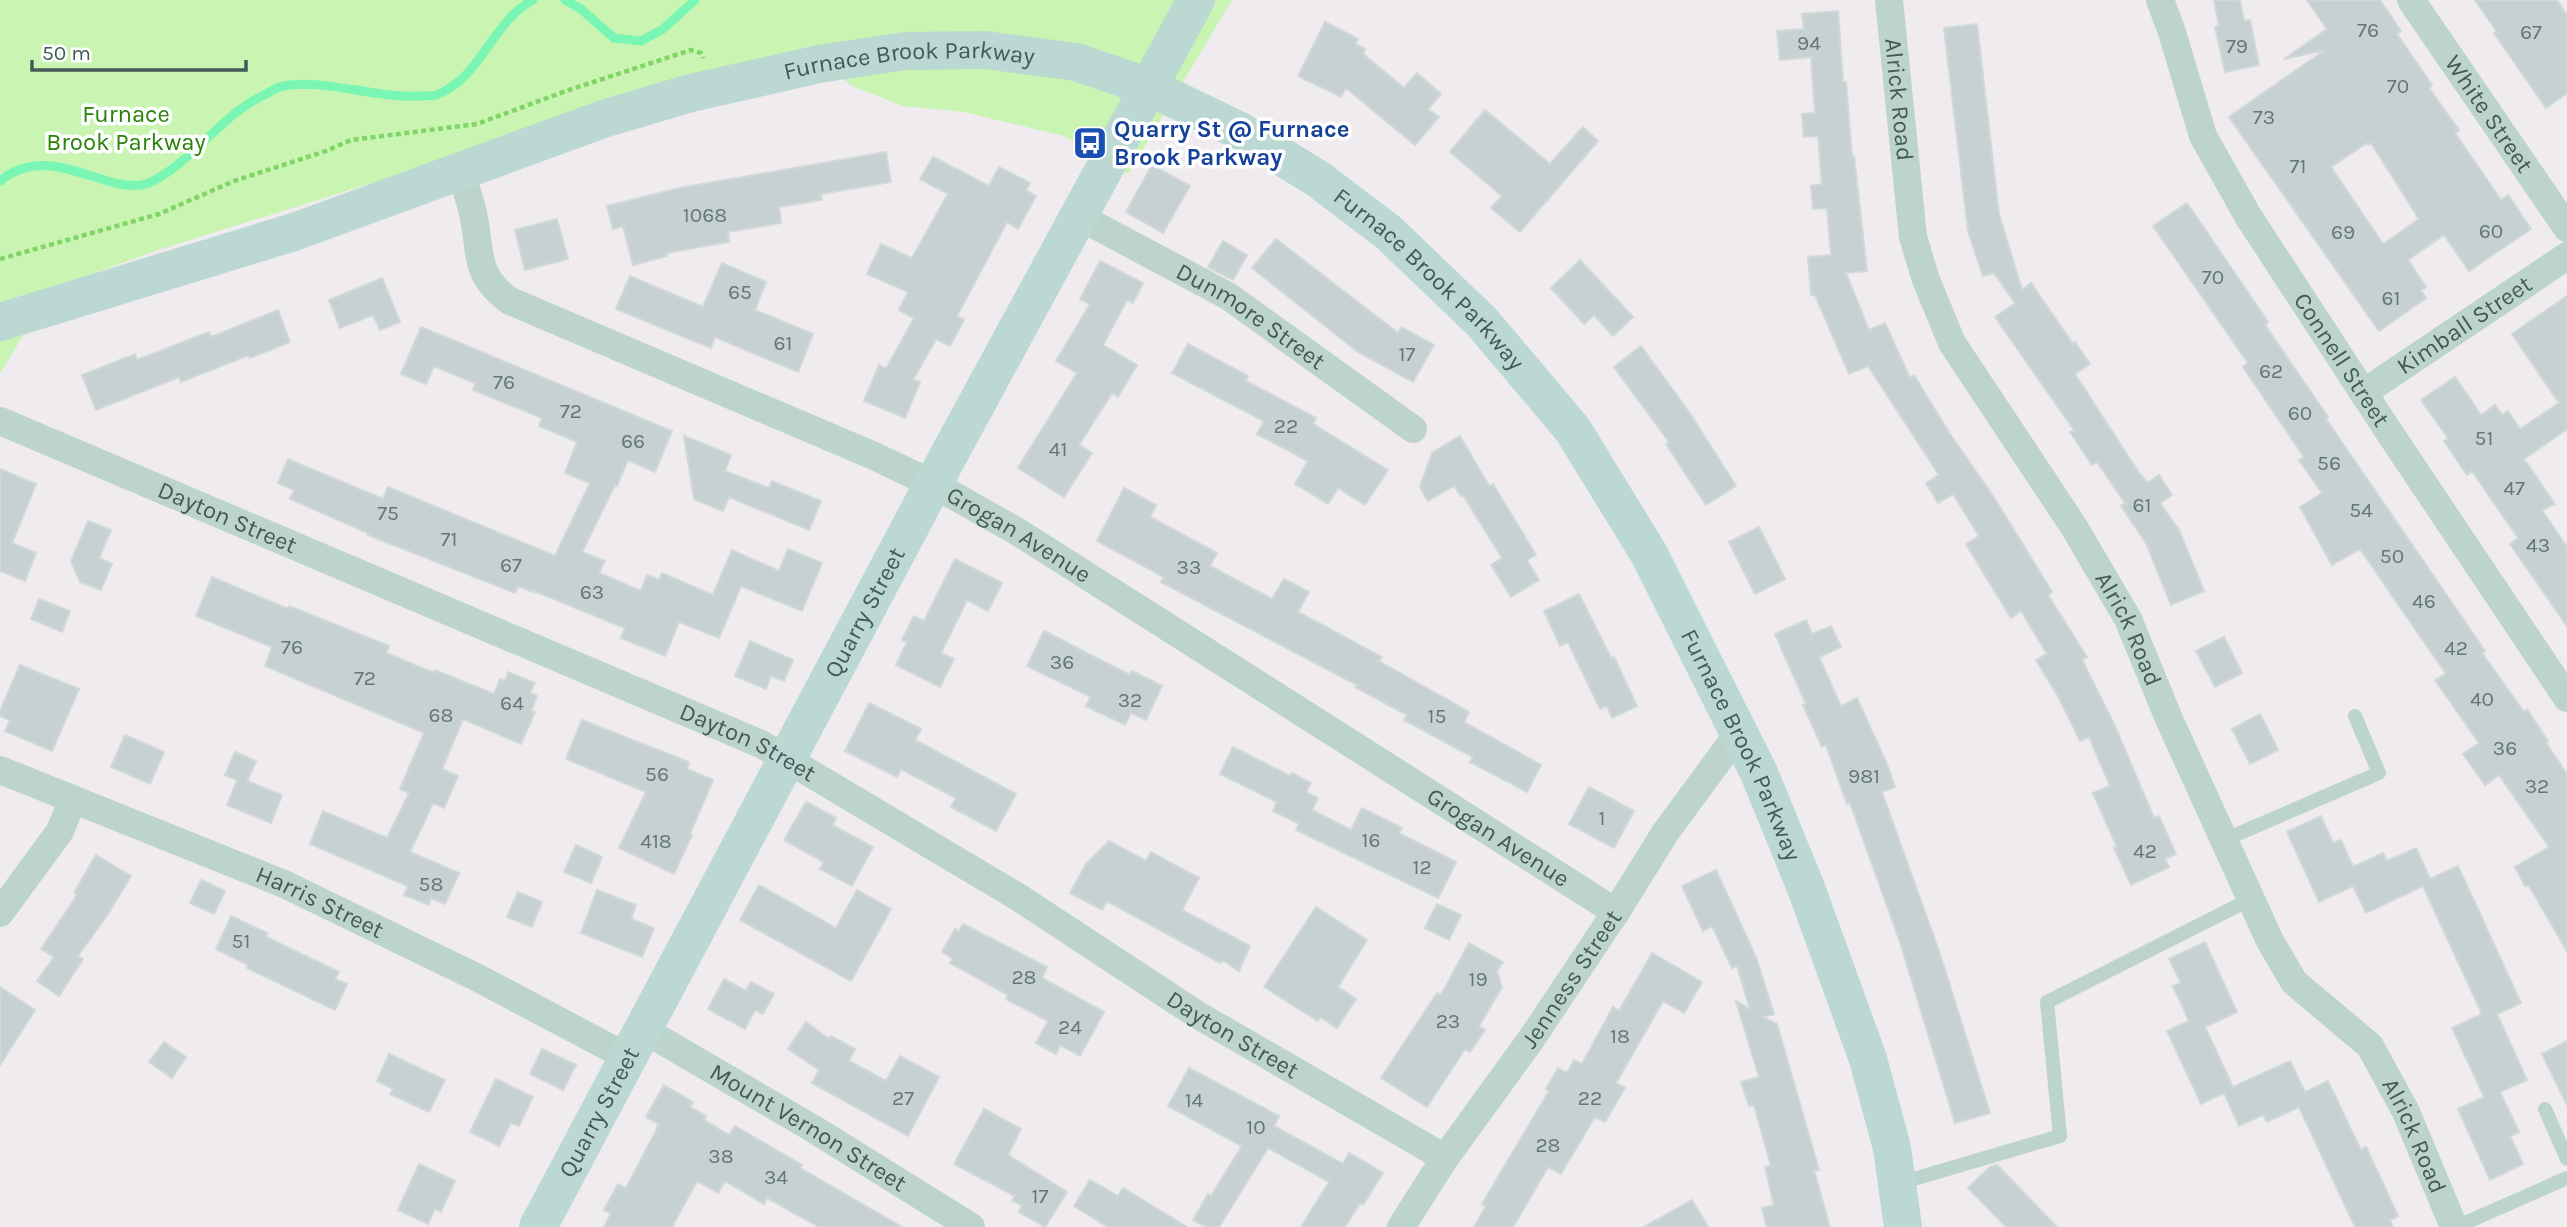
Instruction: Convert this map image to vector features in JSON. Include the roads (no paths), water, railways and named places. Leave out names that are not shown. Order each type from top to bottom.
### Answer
[{"type":"main road","name":"Quarry Street","points":[[538,1227],[933,484],[1196,0]]},
{"type":"main road","name":"Furnace Brook Parkway","points":[[0,322],[294,232],[606,118],[712,88],[850,58],[905,51],[959,49],[1017,53],[1076,62],[1149,87],[1240,131],[1318,179],[1388,232],[1482,322],[1573,430],[1649,554],[1740,731],[1805,888],[1868,1059],[1892,1148],[1903,1227]]},
{"type":"street","name":"Alrick Road","points":[[1889,0],[1913,237],[1926,280],[1952,343],[2074,527],[2128,619],[2169,719],[2226,839],[2270,941],[2294,982],[2370,1046],[2406,1112],[2455,1227]]},
{"type":"street","name":"Connell Street","points":[[2160,0],[2203,136],[2272,255],[2567,698]]},
{"type":"street","name":"White Street","points":[[2411,0],[2567,228]]},
{"type":"street","name":"Grogan Avenue","points":[[460,170],[472,208],[482,270],[489,282],[510,301],[874,456],[933,484],[1018,532],[1616,912]]},
{"type":"street","name":"Dunmore Street","points":[[1078,216],[1228,296],[1413,429]]},
{"type":"street","name":"Kimball Street","points":[[2363,393],[2567,256]]},
{"type":"street","name":"Dayton Street","points":[[0,421],[741,734],[788,758],[1018,897],[1196,1014],[1444,1158]]},
{"type":"street","name":"Jenness Street","points":[[1401,1227],[1444,1158],[1532,1038],[1665,833],[1740,731]]},
{"type":"street","name":"Harris Street","points":[[0,770],[284,884],[478,978],[637,1044]]},
{"type":"street","points":[[0,913],[60,831],[73,799]]},
{"type":"street","name":"Mount Vernon Street","points":[[637,1044],[812,1128],[971,1227]]},
{"type":"lane","points":[[2226,839],[2379,773],[2355,716]]},
{"type":"lane","points":[[1897,1184],[2060,1136],[2047,1002],[2251,899]]},
{"type":"lane","points":[[2545,1109],[2567,1159]]},
{"type":"lane","points":[[2455,1227],[2567,1178]]},
{"type":"waterway","points":[[0,181],[14,172],[43,165],[119,184],[146,184],[176,166],[248,104],[283,86],[299,84],[333,86],[386,95],[436,95],[465,76],[507,21],[533,0]]},
{"type":"waterway","points":[[565,0],[581,9],[614,38],[641,41],[663,29],[695,0]]},
{"type":"place","name":"Quarry St @ Furnace Brook Parkway","points":[[1090,143]]}]
